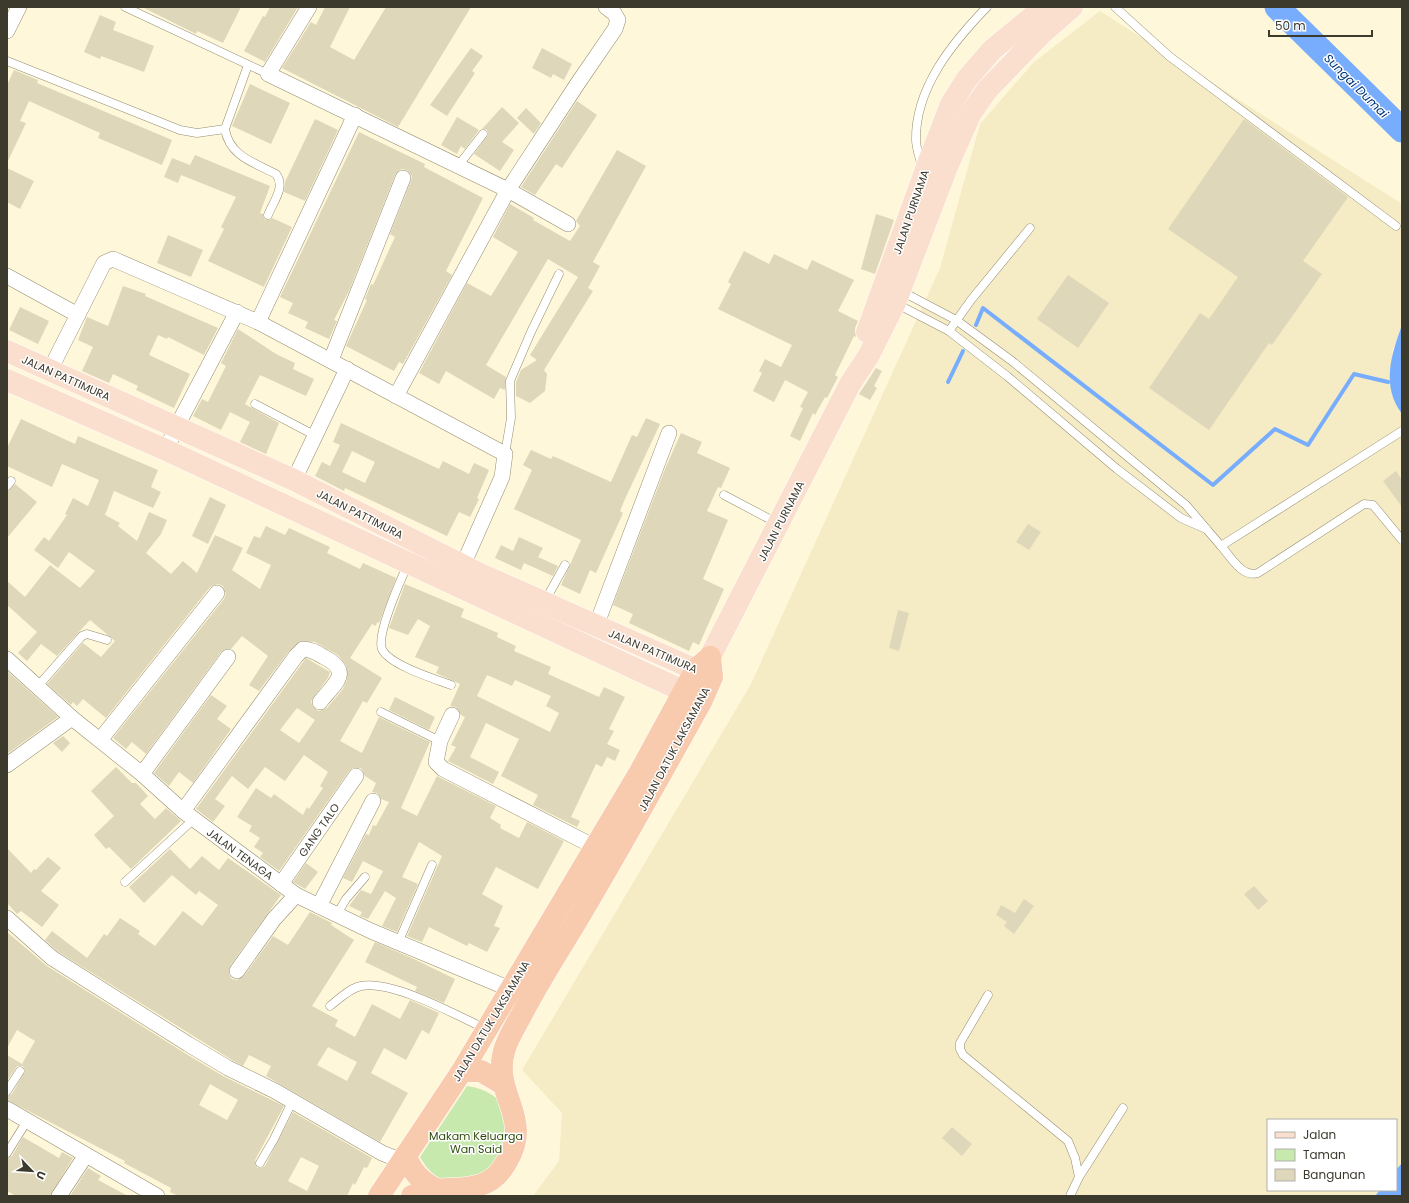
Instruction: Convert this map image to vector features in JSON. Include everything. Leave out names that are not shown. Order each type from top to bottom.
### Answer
[{"type":"highway","name":"JALAN DATUK LAKSAMANA","points":[[379,1196],[462,1071],[641,770],[683,691],[706,668]]},
{"type":"highway","name":"JALAN DATUK LAKSAMANA","points":[[412,1196],[436,1189],[469,1188],[483,1185],[501,1171],[513,1153],[517,1136],[516,1119],[503,1084],[501,1064],[505,1047],[516,1024],[621,846],[701,702],[706,668]]},
{"type":"highway","points":[[462,1071],[481,1071],[503,1084]]},
{"type":"highway","points":[[404,1158],[424,1182],[436,1189]]},
{"type":"main road","name":"JALAN PURNAMA","points":[[891,294],[924,175],[952,104],[966,80],[992,50],[1044,7]]},
{"type":"main road","name":"JALAN PURNAMA","points":[[706,668],[850,384],[864,341],[891,294],[971,113],[987,90],[1039,36],[1072,7]]},
{"type":"main road","name":"JALAN PATTIMURA","points":[[7,351],[294,480],[462,565],[596,626],[706,668]]},
{"type":"main road","name":"JALAN PATTIMURA","points":[[7,380],[166,450],[683,691],[701,702]]},
{"type":"street","points":[[7,31],[19,7]]},
{"type":"street","points":[[309,7],[268,74],[508,190],[568,224]]},
{"type":"street","points":[[396,396],[508,190],[615,29],[618,20],[614,13],[606,7]]},
{"type":"street","points":[[258,322],[355,115]]},
{"type":"street","points":[[330,360],[403,178]]},
{"type":"street","points":[[50,370],[104,263],[113,259],[237,312],[505,454],[502,477],[462,565]]},
{"type":"street","points":[[7,276],[78,315]]},
{"type":"street","points":[[166,450],[237,312]]},
{"type":"street","points":[[294,480],[347,369]]},
{"type":"street","points":[[596,626],[669,433]]},
{"type":"street","points":[[100,740],[217,593]]},
{"type":"street","points":[[188,815],[291,662],[303,649],[315,652],[336,663],[339,667],[340,672],[338,679],[320,702]]},
{"type":"street","points":[[142,774],[228,657]]},
{"type":"street","name":"JALAN TENAGA","points":[[7,660],[38,686],[72,718],[142,774],[188,815],[296,895],[336,916],[510,989]]},
{"type":"street","points":[[452,715],[440,741],[436,762],[443,769],[595,847]]},
{"type":"street","points":[[7,765],[72,718]]},
{"type":"street","name":"GANG TALO","points":[[281,884],[356,776]]},
{"type":"street","points":[[319,906],[373,801]]},
{"type":"street","points":[[237,971],[274,919],[296,895]]},
{"type":"street","points":[[7,918],[52,958],[188,1044],[382,1153],[404,1158]]},
{"type":"street","points":[[7,1109],[157,1196]]},
{"type":"street","points":[[59,1196],[86,1155]]},
{"type":"lane","points":[[125,7],[268,74]]},
{"type":"lane","points":[[924,175],[916,141],[917,125],[924,98],[931,81],[946,54],[987,7]]},
{"type":"lane","points":[[1115,7],[1169,56],[1396,226]]},
{"type":"lane","points":[[7,61],[180,130],[197,133],[225,128]]},
{"type":"lane","points":[[248,65],[225,128],[226,137],[239,154],[276,174],[280,179],[281,187],[268,215]]},
{"type":"lane","points":[[458,166],[484,134]]},
{"type":"lane","points":[[949,331],[956,320],[1030,228]]},
{"type":"lane","points":[[505,454],[511,418],[510,381],[531,332],[559,274]]},
{"type":"lane","points":[[891,294],[956,320],[1027,374],[1186,506],[1246,573],[1252,575],[1258,573],[1364,504],[1374,505],[1402,540]]},
{"type":"lane","points":[[891,294],[949,331],[1018,385],[1117,468],[1181,518],[1208,530]]},
{"type":"lane","points":[[1018,385],[1027,374]]},
{"type":"lane","points":[[256,404],[316,436]]},
{"type":"lane","points":[[1221,546],[1402,431]]},
{"type":"lane","points":[[1117,468],[1127,458]]},
{"type":"lane","points":[[724,495],[780,524]]},
{"type":"lane","points":[[408,564],[391,604],[380,642],[382,650],[391,659],[451,686]]},
{"type":"lane","points":[[544,602],[565,565]]},
{"type":"lane","points":[[38,686],[82,636],[87,634],[107,640]]},
{"type":"lane","points":[[381,712],[440,741]]},
{"type":"lane","points":[[125,882],[188,815]]},
{"type":"lane","points":[[398,942],[432,865]]},
{"type":"lane","points":[[336,916],[346,899],[366,877]]},
{"type":"lane","points":[[330,1006],[359,986],[374,984],[434,1004],[486,1029]]},
{"type":"lane","points":[[988,995],[960,1043],[960,1049],[964,1055],[1068,1141],[1075,1158],[1079,1177]]},
{"type":"lane","points":[[7,1091],[20,1071]]},
{"type":"lane","points":[[260,1163],[274,1139],[292,1102]]},
{"type":"lane","points":[[1070,1196],[1079,1177],[1124,1108]]},
{"type":"lane","points":[[7,1153],[27,1121]]},
{"type":"shaded area","points":[[1100,11],[1402,204],[1402,325],[1392,352],[1398,410],[1402,414],[1402,1163],[1397,1169],[1397,1119],[1267,1119],[1267,1191],[1379,1191],[1375,1196],[533,1196],[559,1161],[562,1113],[522,1070],[751,684],[940,268],[980,124],[1034,62]]},
{"type":"green space","name":"Makam Keluarga Wan Said","points":[[467,1086],[480,1089],[495,1097],[508,1111],[503,1169],[446,1183],[431,1172],[420,1157]]},
{"type":"water","points":[[1402,325],[1402,414],[1392,392],[1390,370],[1394,348]]},
{"type":"water","points":[[1402,1163],[1402,1196],[1375,1196],[1379,1191],[1397,1191],[1397,1169]]},
{"type":"building","points":[[142,7],[241,7],[223,43],[197,31],[196,34]]},
{"type":"building","points":[[270,7],[298,7],[265,62],[244,51],[263,16],[265,17]]},
{"type":"building","points":[[325,7],[350,7],[330,47],[354,60],[386,7],[471,7],[398,127],[282,68],[311,22],[316,25]]},
{"type":"building","points":[[100,15],[116,22],[113,30],[154,46],[144,72],[101,56],[100,59],[84,52]]},
{"type":"building","points":[[471,48],[483,56],[472,71],[475,73],[447,116],[430,105]]},
{"type":"building","points":[[542,48],[572,64],[564,80],[553,74],[551,78],[532,68]]},
{"type":"building","points":[[14,70],[38,80],[37,83],[172,140],[162,165],[98,138],[100,133],[29,101],[20,121],[26,123],[7,163],[7,85]]},
{"type":"building","points":[[250,84],[290,103],[271,144],[232,126]]},
{"type":"building","points":[[577,101],[597,115],[562,168],[556,164],[535,195],[521,187]]},
{"type":"building","points":[[502,107],[519,123],[502,142],[514,150],[500,171],[474,154],[488,135],[487,130],[482,129]]},
{"type":"building","points":[[526,108],[541,123],[534,134],[517,118]]},
{"type":"building","points":[[457,117],[479,130],[465,149],[461,146],[457,154],[441,145]]},
{"type":"building","points":[[315,119],[338,130],[305,201],[284,192],[285,182]]},
{"type":"building","points":[[1244,119],[1348,197],[1303,261],[1322,274],[1272,345],[1269,343],[1209,430],[1149,388],[1200,313],[1209,319],[1238,277],[1168,229]]},
{"type":"building","points":[[359,132],[425,164],[424,167],[483,198],[446,271],[452,275],[403,364],[399,362],[394,371],[346,346],[367,300],[365,299],[371,284],[373,285],[395,237],[390,234],[412,176],[407,170],[401,169],[395,175],[349,291],[334,320],[337,321],[329,339],[305,328],[308,322],[288,313],[293,303],[280,297]]},
{"type":"building","points":[[617,150],[646,166],[593,262],[600,266],[588,288],[593,291],[544,370],[547,374],[545,391],[530,403],[516,396],[516,382],[521,370],[537,360],[530,355],[578,277],[548,259],[486,365],[506,377],[505,390],[500,388],[494,399],[446,371],[439,384],[419,373],[467,283],[491,296],[518,252],[493,237],[510,204],[534,218],[533,220],[570,241],[580,226],[576,221]]},
{"type":"building","points":[[195,155],[270,186],[260,213],[263,214],[265,220],[272,218],[292,227],[264,287],[208,261],[224,229],[221,227],[236,197],[181,175],[178,183],[164,177],[172,158],[190,165]]},
{"type":"building","points":[[7,168],[34,181],[20,209],[7,202]]},
{"type":"building","points":[[876,214],[894,220],[875,274],[861,269]]},
{"type":"building","points":[[168,235],[203,250],[191,277],[157,263]]},
{"type":"building","points":[[744,251],[769,264],[774,254],[807,270],[812,260],[854,280],[838,311],[858,321],[855,328],[856,337],[854,336],[835,375],[838,377],[827,398],[825,397],[815,415],[813,413],[800,441],[790,436],[803,408],[800,407],[808,392],[785,380],[774,402],[753,391],[762,373],[759,371],[765,359],[781,367],[792,345],[718,309],[731,284],[728,282]]},
{"type":"building","points":[[1068,275],[1109,303],[1078,348],[1037,319]]},
{"type":"building","points":[[123,286],[146,294],[145,296],[218,328],[204,355],[168,337],[167,339],[158,335],[149,355],[190,374],[174,408],[136,390],[138,386],[113,374],[109,383],[82,371],[93,347],[78,340],[87,317],[108,326]]},
{"type":"building","points":[[20,307],[49,321],[38,344],[9,330]]},
{"type":"building","points":[[238,329],[276,354],[295,363],[293,369],[314,379],[306,396],[260,375],[245,404],[279,423],[266,454],[240,442],[250,422],[230,412],[221,430],[193,416],[202,399],[208,402],[226,366],[221,363]]},
{"type":"building","points":[[876,368],[882,371],[874,386],[877,388],[870,400],[859,394]]},
{"type":"building","points":[[646,418],[660,424],[625,499],[620,511],[623,513],[596,573],[590,570],[580,594],[561,585],[581,540],[514,509],[532,470],[523,465],[531,450],[551,459],[553,456],[611,482],[632,435],[637,437]]},
{"type":"building","points":[[21,419],[75,444],[78,436],[158,470],[151,487],[161,492],[153,508],[114,491],[105,515],[120,523],[118,526],[137,541],[149,512],[167,520],[161,534],[146,553],[171,574],[183,561],[197,573],[215,535],[243,548],[232,570],[260,589],[271,565],[246,553],[254,536],[260,538],[266,526],[285,535],[289,528],[330,547],[327,553],[360,569],[363,563],[396,578],[379,623],[377,622],[376,626],[372,624],[350,658],[382,678],[367,703],[363,701],[340,741],[362,753],[379,717],[430,742],[401,808],[417,816],[437,776],[496,806],[490,818],[501,825],[500,828],[519,838],[527,822],[564,841],[538,889],[496,867],[482,894],[503,906],[494,926],[500,928],[487,952],[469,943],[467,946],[429,927],[422,942],[407,936],[442,856],[419,842],[402,877],[418,884],[397,932],[382,926],[396,898],[385,891],[368,919],[360,916],[362,912],[349,906],[361,890],[371,894],[383,871],[363,861],[352,882],[343,878],[366,834],[369,835],[373,825],[376,826],[389,802],[381,799],[377,793],[372,792],[376,783],[365,776],[361,768],[353,768],[349,771],[279,871],[260,857],[263,853],[254,847],[260,838],[249,831],[252,826],[237,817],[256,788],[271,798],[274,794],[303,815],[307,807],[309,809],[323,788],[320,786],[328,772],[304,755],[285,781],[265,767],[248,789],[232,776],[215,799],[225,806],[213,822],[196,809],[306,658],[330,672],[328,678],[311,701],[312,705],[318,711],[327,708],[343,689],[347,680],[346,665],[338,655],[315,642],[300,641],[289,651],[259,691],[249,685],[268,656],[242,636],[231,649],[225,649],[221,652],[146,754],[132,742],[126,749],[113,738],[224,599],[226,594],[223,586],[218,584],[210,587],[106,718],[83,699],[77,706],[73,702],[71,705],[47,684],[83,643],[101,657],[115,641],[90,620],[57,656],[41,644],[27,661],[18,653],[37,632],[7,605],[7,581],[25,597],[50,565],[80,588],[95,571],[69,552],[58,568],[34,550],[44,537],[49,541],[67,515],[65,514],[73,498],[88,506],[99,480],[62,464],[52,487],[7,466],[7,448]],"holes":[[[297,708],[315,720],[299,743],[280,730]]]},
{"type":"building","points":[[341,423],[439,469],[443,461],[469,474],[474,463],[489,470],[477,498],[479,499],[470,517],[459,512],[447,536],[345,488],[344,491],[315,476],[322,462],[330,466],[340,445],[333,442]],"holes":[[[352,451],[375,462],[365,483],[342,472]]]},
{"type":"building","points":[[681,433],[702,442],[697,453],[730,468],[721,488],[718,487],[707,511],[728,520],[703,579],[724,589],[699,645],[693,642],[689,651],[629,623],[633,614],[613,605],[665,469]]},
{"type":"building","points":[[1396,471],[1402,480],[1402,507],[1383,481]]},
{"type":"building","points":[[15,484],[37,502],[7,538],[7,492]]},
{"type":"building","points":[[210,497],[226,505],[208,544],[192,536]]},
{"type":"building","points":[[1028,524],[1041,532],[1029,550],[1016,542]]},
{"type":"building","points":[[519,537],[543,548],[538,557],[558,566],[553,576],[524,563],[521,570],[495,558],[501,545],[513,551]]},
{"type":"building","points":[[405,584],[464,609],[461,617],[498,633],[497,637],[516,646],[514,651],[551,667],[548,674],[599,697],[604,687],[625,697],[609,729],[614,731],[607,744],[620,750],[615,761],[607,757],[602,767],[596,764],[571,817],[580,821],[577,827],[533,805],[538,795],[501,776],[519,739],[486,723],[470,757],[499,772],[493,784],[448,761],[456,747],[451,745],[465,717],[461,715],[456,707],[450,706],[460,684],[436,673],[439,667],[415,657],[430,626],[418,619],[408,635],[389,628]],"holes":[[[487,675],[512,686],[515,680],[551,696],[546,706],[559,713],[550,732],[477,696]]]},
{"type":"building","points":[[898,610],[909,613],[899,651],[889,648]]},
{"type":"building","points":[[7,671],[58,717],[7,754]]},
{"type":"building","points":[[211,695],[227,706],[217,719],[231,729],[193,783],[179,772],[169,786],[154,773]]},
{"type":"building","points":[[395,697],[435,717],[429,730],[389,710]]},
{"type":"building","points":[[63,736],[70,743],[62,752],[53,743]]},
{"type":"building","points":[[116,767],[132,783],[136,783],[148,796],[140,804],[155,819],[166,808],[181,821],[131,869],[109,847],[106,849],[94,835],[114,816],[91,791]]},
{"type":"building","points":[[7,848],[31,873],[34,869],[36,870],[48,857],[61,868],[41,891],[59,905],[42,927],[21,911],[17,914],[7,903]]},
{"type":"building","points":[[170,849],[190,869],[202,856],[219,870],[228,858],[281,895],[230,966],[229,974],[232,979],[237,980],[244,976],[273,936],[288,945],[310,912],[332,923],[331,925],[354,940],[312,1006],[338,1020],[335,1026],[355,1037],[372,1004],[400,1019],[410,1000],[439,1013],[429,1034],[422,1030],[406,1060],[384,1048],[371,1073],[408,1093],[380,1142],[266,1076],[271,1066],[249,1055],[243,1066],[232,1060],[57,951],[45,940],[52,931],[87,958],[104,934],[107,936],[120,918],[140,931],[138,934],[155,946],[183,911],[202,926],[218,905],[199,891],[196,895],[172,875],[144,903],[129,887]],"holes":[[[328,1047],[357,1062],[347,1081],[317,1065]]]},
{"type":"building","points":[[306,863],[318,872],[305,889],[293,882]]},
{"type":"building","points":[[1254,886],[1268,901],[1258,910],[1244,894]]},
{"type":"building","points":[[1024,899],[1034,906],[1014,934],[1004,926],[1007,922],[996,915],[1001,905],[1015,913]]},
{"type":"building","points":[[7,932],[47,966],[183,1052],[223,1076],[284,1106],[255,1160],[257,1168],[265,1166],[293,1112],[372,1158],[367,1168],[364,1167],[355,1185],[353,1183],[347,1196],[178,1196],[170,1192],[171,1188],[124,1163],[125,1161],[7,1100],[7,1096],[12,1094],[25,1071],[23,1066],[17,1066],[7,1081],[7,1055],[22,1064],[35,1041],[17,1030],[7,1048]],"holes":[[[210,1084],[238,1100],[227,1120],[199,1105]],[[301,1157],[319,1166],[307,1191],[288,1181]]]},
{"type":"building","points":[[375,942],[455,979],[444,1003],[415,991],[417,987],[365,962]]},
{"type":"building","points":[[952,1127],[972,1144],[962,1156],[942,1138]]},
{"type":"building","points":[[23,1137],[59,1158],[62,1152],[73,1158],[50,1196],[16,1196],[7,1191],[7,1158],[12,1156]]},
{"type":"building","points":[[88,1168],[101,1176],[98,1180],[128,1196],[70,1196]]},
{"type":"waterway","name":"Sungai Dumai","points":[[1277,7],[1402,130]]},
{"type":"waterway","points":[[976,325],[983,308],[1213,485],[1275,429],[1308,445],[1354,374],[1388,382]]},
{"type":"waterway","points":[[948,382],[963,351]]}]
